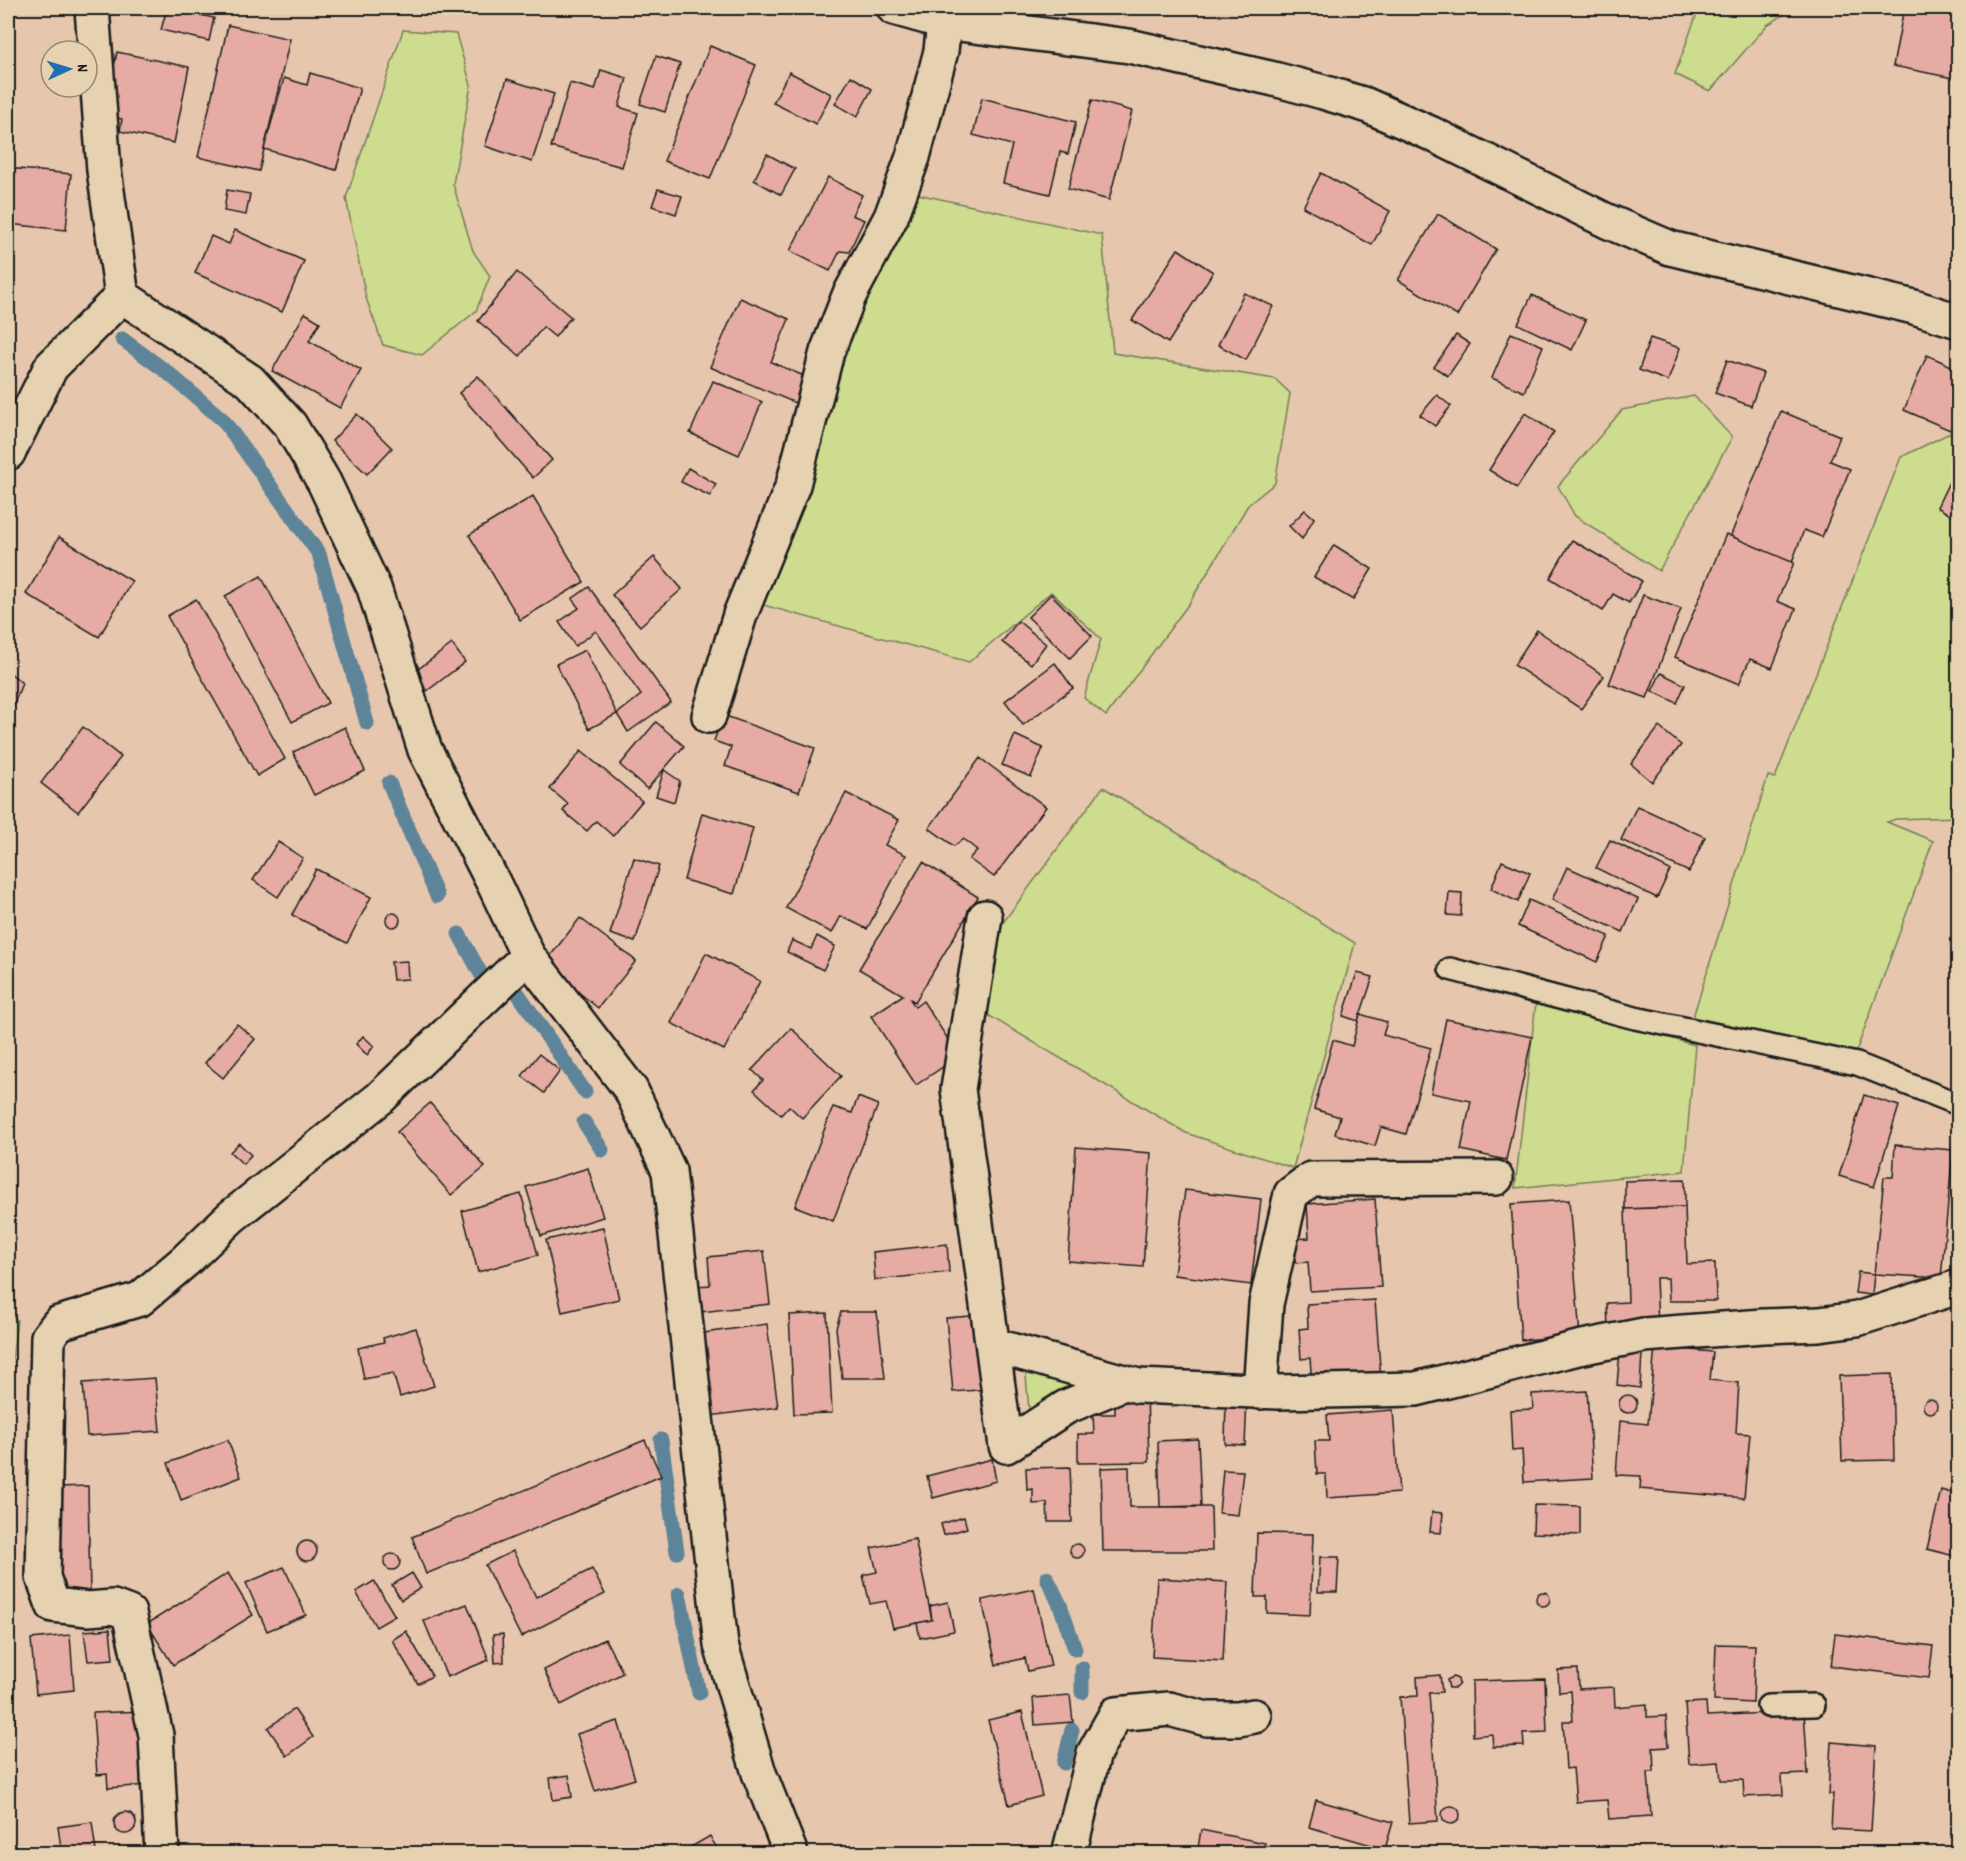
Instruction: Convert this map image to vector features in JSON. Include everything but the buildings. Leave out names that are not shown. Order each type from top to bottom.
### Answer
[{"type":"street","points":[[92,8],[104,170],[122,296],[250,381],[290,424],[324,482],[374,588],[425,750],[528,956],[631,1090],[669,1172],[721,1645],[759,1773],[791,1854]]},
{"type":"street","points":[[894,8],[949,15],[1129,46],[1274,79],[1355,102],[1432,134],[1607,221],[1670,248],[1914,307],[1959,321]]},
{"type":"street","points":[[709,716],[740,615],[793,485],[827,352],[849,296],[891,217],[913,157],[949,15]]},
{"type":"street","points":[[8,453],[51,367],[122,296]]},
{"type":"street","points":[[985,917],[958,1089],[1006,1446],[1066,1407],[1124,1383]]},
{"type":"street","points":[[162,1854],[156,1735],[129,1613],[113,1607],[88,1610],[53,1605],[43,1577],[48,1337],[59,1323],[140,1299],[185,1261],[231,1217],[380,1098],[528,956]]},
{"type":"street","points":[[1260,1392],[1266,1304],[1291,1194],[1311,1179],[1496,1178]]},
{"type":"street","points":[[993,1346],[1138,1386],[1260,1392],[1416,1389],[1578,1348],[1644,1335],[1819,1324],[1857,1318],[1959,1287]]},
{"type":"street","points":[[1069,1854],[1095,1753],[1116,1714],[1169,1709],[1207,1719],[1238,1719],[1254,1716]]},
{"type":"lane","points":[[1450,969],[1635,1018],[1857,1065],[1959,1104]]},
{"type":"lane","points":[[1768,1706],[1814,1706]]},
{"type":"green space","points":[[1699,8],[1795,8],[1767,25],[1710,91],[1675,74]]},
{"type":"green space","points":[[403,30],[456,34],[471,85],[453,184],[473,251],[490,276],[476,311],[422,355],[383,345],[366,298],[346,198]]},
{"type":"green space","points":[[918,194],[1102,235],[1113,353],[1275,379],[1290,393],[1275,483],[1248,505],[1190,602],[1106,716],[1084,698],[1101,639],[1051,592],[969,662],[752,602],[841,329]]},
{"type":"green space","points":[[1694,396],[1732,437],[1659,571],[1575,516],[1558,486],[1622,410]]},
{"type":"green space","points":[[1958,429],[1958,817],[1896,819],[1887,822],[1933,841],[1856,1052],[1693,1017],[1768,776],[1775,778],[1901,457]]},
{"type":"green space","points":[[1103,787],[1355,943],[1293,1168],[1186,1133],[951,993]]},
{"type":"green space","points":[[1536,1002],[1695,1045],[1684,1171],[1515,1188]]},
{"type":"green space","points":[[8,1311],[17,1320],[8,1395]]},
{"type":"green space","points":[[1025,1365],[1089,1385],[1029,1410]]},
{"type":"waterway","points":[[122,339],[167,372],[223,420],[319,554],[367,723]]},
{"type":"waterway","points":[[389,783],[437,896]]},
{"type":"waterway","points":[[459,934],[481,974]]},
{"type":"waterway","points":[[515,989],[585,1092]]},
{"type":"waterway","points":[[584,1122],[602,1150]]},
{"type":"waterway","points":[[661,1440],[677,1552]]},
{"type":"waterway","points":[[1047,1578],[1060,1605],[1075,1649]]},
{"type":"waterway","points":[[679,1594],[699,1693]]},
{"type":"waterway","points":[[1082,1668],[1082,1692]]},
{"type":"waterway","points":[[1064,1763],[1072,1730]]}]
